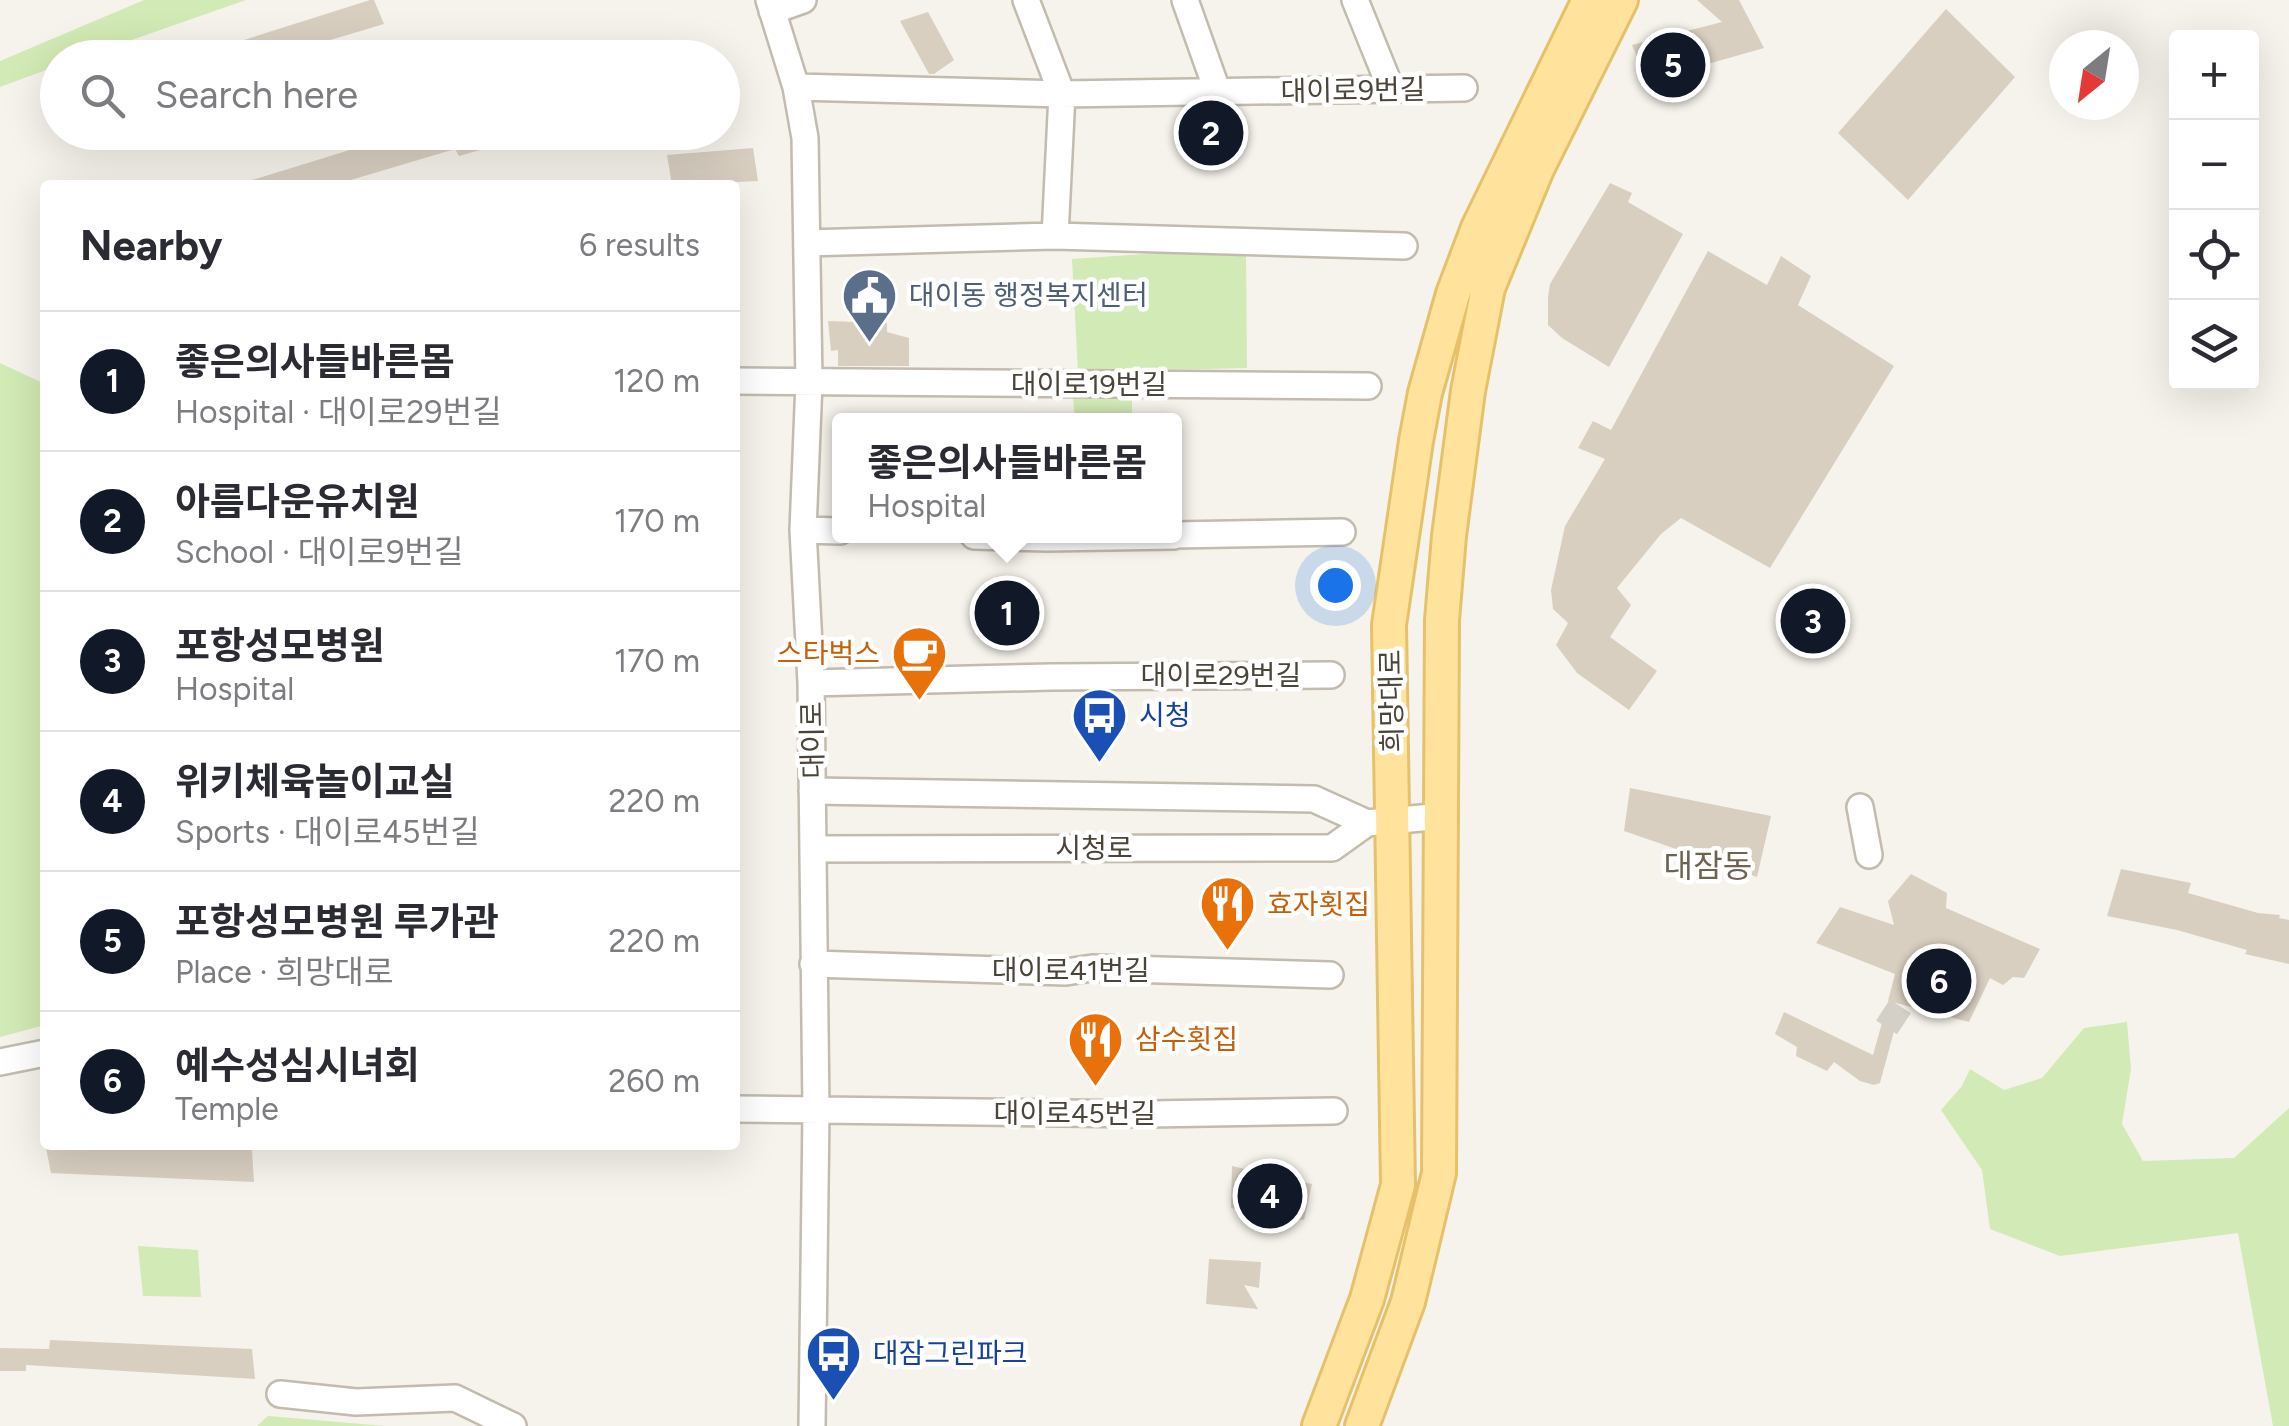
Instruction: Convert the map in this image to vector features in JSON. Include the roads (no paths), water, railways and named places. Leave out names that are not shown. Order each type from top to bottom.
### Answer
[{"type":"main road","points":[[1565,0],[1523,87],[1523,103],[1542,126],[1577,118],[1639,0]]},
{"type":"main road","name":"희망대로","points":[[1362,1426],[1408,1302],[1439,1173],[1442,620],[1468,391],[1488,288],[1514,223],[1542,126],[1589,0]]},
{"type":"main road","name":"희망대로","points":[[1319,1426],[1366,1299],[1398,1184],[1380,821],[1389,625],[1426,393],[1453,294],[1478,228],[1621,0]]},
{"type":"street","points":[[770,6],[803,0]]},
{"type":"street","points":[[1026,0],[1062,94],[1054,236]]},
{"type":"street","points":[[1185,0],[1218,92]]},
{"type":"street","points":[[1356,0],[1391,89]]},
{"type":"street","name":"대이로","points":[[770,6],[796,87],[805,138],[809,382],[803,530],[810,683],[816,1111],[812,1426]]},
{"type":"street","name":"대이로9번길","points":[[796,87],[1062,94],[1464,88]]},
{"type":"street","points":[[807,243],[1054,236],[1404,246]]},
{"type":"street","name":"대이로19번길","points":[[740,380],[1368,386]]},
{"type":"street","points":[[803,530],[832,531]]},
{"type":"street","points":[[1182,536],[1342,532]]},
{"type":"street","name":"대이로29번길","points":[[810,683],[1051,676],[1331,675]]},
{"type":"street","name":"시청로","points":[[812,790],[1314,799],[1380,821],[1443,816]]},
{"type":"street","points":[[1860,807],[1869,855]]},
{"type":"street","name":"시청로","points":[[813,849],[1332,848],[1380,821]]},
{"type":"street","name":"대이로41번길","points":[[813,964],[1330,976]]},
{"type":"street","points":[[0,1062],[40,1054]]},
{"type":"street","name":"대이로45번길","points":[[740,1109],[1148,1114],[1334,1111]]},
{"type":"street","points":[[280,1394],[356,1402],[454,1398],[513,1426]]},
{"type":"tunnel","points":[[1883,1010],[1912,1029]]},
{"type":"place","name":"포항성모병원 루가관","points":[[1673,65]]},
{"type":"place","name":"아름다운유치원","points":[[1211,133]]},
{"type":"place","name":"대이동 행정복지센터","points":[[870,344]]},
{"type":"place","name":"좋은의사들바른몸","points":[[1007,613]]},
{"type":"place","name":"포항성모병원","points":[[1813,621]]},
{"type":"place","name":"스타벅스","points":[[919,702]]},
{"type":"place","name":"시청","points":[[1100,764]]},
{"type":"place","name":"효자횟집","points":[[1228,953]]},
{"type":"place","name":"예수성심시녀회","points":[[1939,981]]},
{"type":"place","name":"삼수횟집","points":[[1096,1088]]},
{"type":"place","name":"위키체육놀이교실","points":[[1270,1196]]},
{"type":"place","name":"대잠그린파크","points":[[834,1402]]},
{"type":"district","name":"대잠동","points":[[1708,866]]}]
